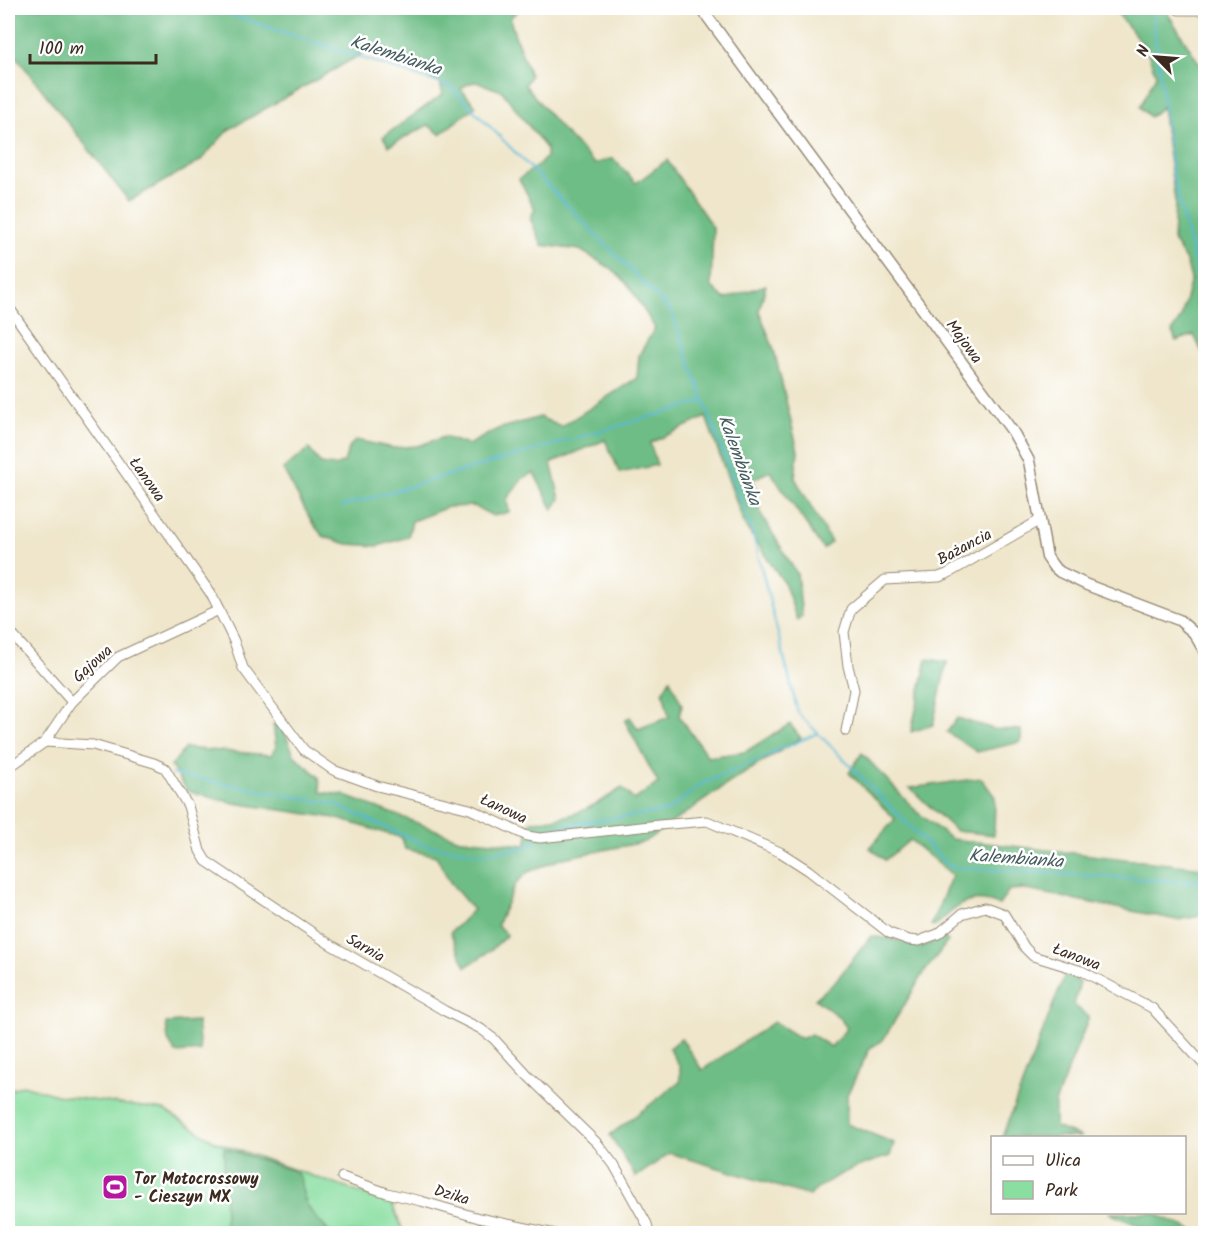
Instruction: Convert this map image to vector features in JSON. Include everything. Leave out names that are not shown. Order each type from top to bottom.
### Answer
[{"type":"street","name":"Majowa","points":[[701,8],[1013,432],[1029,461],[1047,557],[1053,566],[1087,585],[1179,620],[1194,633],[1206,654]]},
{"type":"street","points":[[1179,10],[1206,10]]},
{"type":"street","name":"Łanowa","points":[[8,306],[211,594],[243,668],[304,750],[333,770],[377,786],[470,809],[527,836],[540,838],[707,821],[780,852],[808,870],[889,933],[909,940],[919,941],[929,938],[938,934],[962,914],[985,907],[1004,914],[1025,948],[1033,956],[1082,971],[1152,1008],[1206,1066]]},
{"type":"street","name":"Bażancia","points":[[846,731],[854,690],[848,666],[844,632],[851,609],[885,580],[939,577],[947,574],[1040,520]]},
{"type":"street","name":"Gajowa","points":[[8,768],[34,752],[45,742],[72,702],[118,657],[219,610]]},
{"type":"street","points":[[8,630],[72,702]]},
{"type":"street","name":"Sarnia","points":[[45,742],[93,745],[165,768],[188,806],[206,861],[328,943],[445,1011],[481,1029],[494,1039],[528,1076],[598,1144],[614,1165],[647,1224],[649,1233]]},
{"type":"street","name":"Dzika","points":[[342,1177],[387,1193],[479,1218],[555,1233]]},
{"type":"green space","points":[[8,8],[521,8],[510,18],[530,76],[525,85],[562,130],[595,164],[613,158],[636,183],[667,160],[713,228],[711,286],[725,299],[766,285],[759,311],[774,350],[798,451],[795,478],[831,542],[823,549],[770,471],[753,479],[761,514],[797,574],[802,616],[797,620],[785,584],[745,526],[706,417],[650,443],[657,465],[620,473],[605,440],[551,463],[560,499],[553,510],[534,473],[523,478],[507,499],[509,512],[493,516],[474,506],[448,507],[412,521],[408,537],[378,546],[347,544],[323,536],[313,524],[283,469],[309,449],[321,464],[335,466],[344,462],[350,446],[356,440],[393,448],[417,446],[444,437],[468,445],[498,429],[540,417],[561,427],[637,378],[639,355],[655,328],[629,286],[612,269],[580,250],[542,245],[530,218],[535,209],[519,179],[540,164],[546,157],[546,148],[501,90],[476,82],[467,85],[461,89],[476,106],[440,134],[428,125],[389,146],[383,137],[443,94],[440,83],[379,44],[228,130],[200,161],[129,201],[8,46]]},
{"type":"green space","points":[[1113,8],[1168,8],[1168,14],[1199,63],[1205,64],[1206,159],[1204,160],[1199,258],[1205,271],[1203,315],[1205,319],[1205,358],[1194,335],[1176,341],[1172,331],[1181,318],[1191,279],[1186,261],[1173,240],[1175,201],[1162,107],[1150,117],[1140,107],[1156,75],[1146,48]]},
{"type":"green space","points":[[927,659],[947,662],[933,725],[911,732]]},
{"type":"green space","points":[[670,679],[682,705],[679,716],[708,757],[745,752],[790,724],[801,738],[732,781],[644,842],[563,858],[528,872],[516,883],[497,925],[507,935],[490,951],[466,967],[450,933],[473,910],[450,882],[436,856],[405,849],[402,838],[335,818],[234,803],[187,791],[171,766],[185,748],[271,755],[276,747],[273,724],[282,725],[294,755],[319,777],[321,792],[343,795],[460,839],[526,845],[531,821],[568,816],[600,802],[622,788],[634,800],[658,783],[625,721],[630,717],[638,729],[669,717],[663,691]]},
{"type":"green space","points":[[957,718],[994,729],[1021,730],[1021,742],[977,752],[947,732]]},
{"type":"green space","points":[[862,753],[917,812],[951,839],[1203,868],[1205,865],[1205,915],[1177,920],[1022,889],[1009,890],[999,905],[979,900],[971,901],[957,907],[935,926],[931,925],[952,875],[910,840],[885,860],[870,848],[895,819],[849,773]]},
{"type":"green space","points":[[981,778],[995,797],[994,835],[956,831],[910,788]]},
{"type":"green space","points":[[871,936],[897,940],[921,948],[942,937],[948,941],[923,974],[883,1040],[870,1048],[847,1095],[847,1124],[894,1143],[890,1156],[837,1176],[809,1196],[670,1153],[636,1177],[610,1135],[680,1082],[680,1067],[669,1048],[681,1038],[702,1070],[774,1022],[801,1039],[811,1034],[831,1047],[847,1028],[839,1017],[815,999],[835,982]]},
{"type":"green space","points":[[1065,974],[1080,982],[1074,1005],[1089,1017],[1055,1103],[1055,1127],[1078,1136],[1002,1136]]},
{"type":"green space","points":[[197,1021],[200,1051],[176,1053],[168,1040],[166,1023]]},
{"type":"green space","name":"Tor Motocrossowy - Cieszyn MX","points":[[23,1085],[56,1095],[164,1110],[216,1142],[392,1204],[404,1233],[8,1234],[8,1091]]},
{"type":"green space","points":[[224,1148],[294,1171],[300,1177],[306,1203],[330,1233],[225,1233]]},
{"type":"green space","points":[[1111,1214],[1155,1214],[1199,1233],[1156,1233]]},
{"type":"waterway","name":"Kalembianka","points":[[210,8],[451,87],[671,311],[752,531],[798,713],[950,867],[1189,882],[1206,879]]},
{"type":"waterway","points":[[1146,8],[1152,10],[1172,172],[1206,311]]},
{"type":"waterway","points":[[342,506],[704,401]]},
{"type":"waterway","points":[[539,834],[542,831],[576,823],[668,811],[700,785],[818,733]]},
{"type":"waterway","points":[[172,774],[334,804],[425,845],[482,854],[523,848],[535,842]]},
{"type":"place","name":"Tor Motocrossowy - Cieszyn MX","points":[[115,1187]]}]
